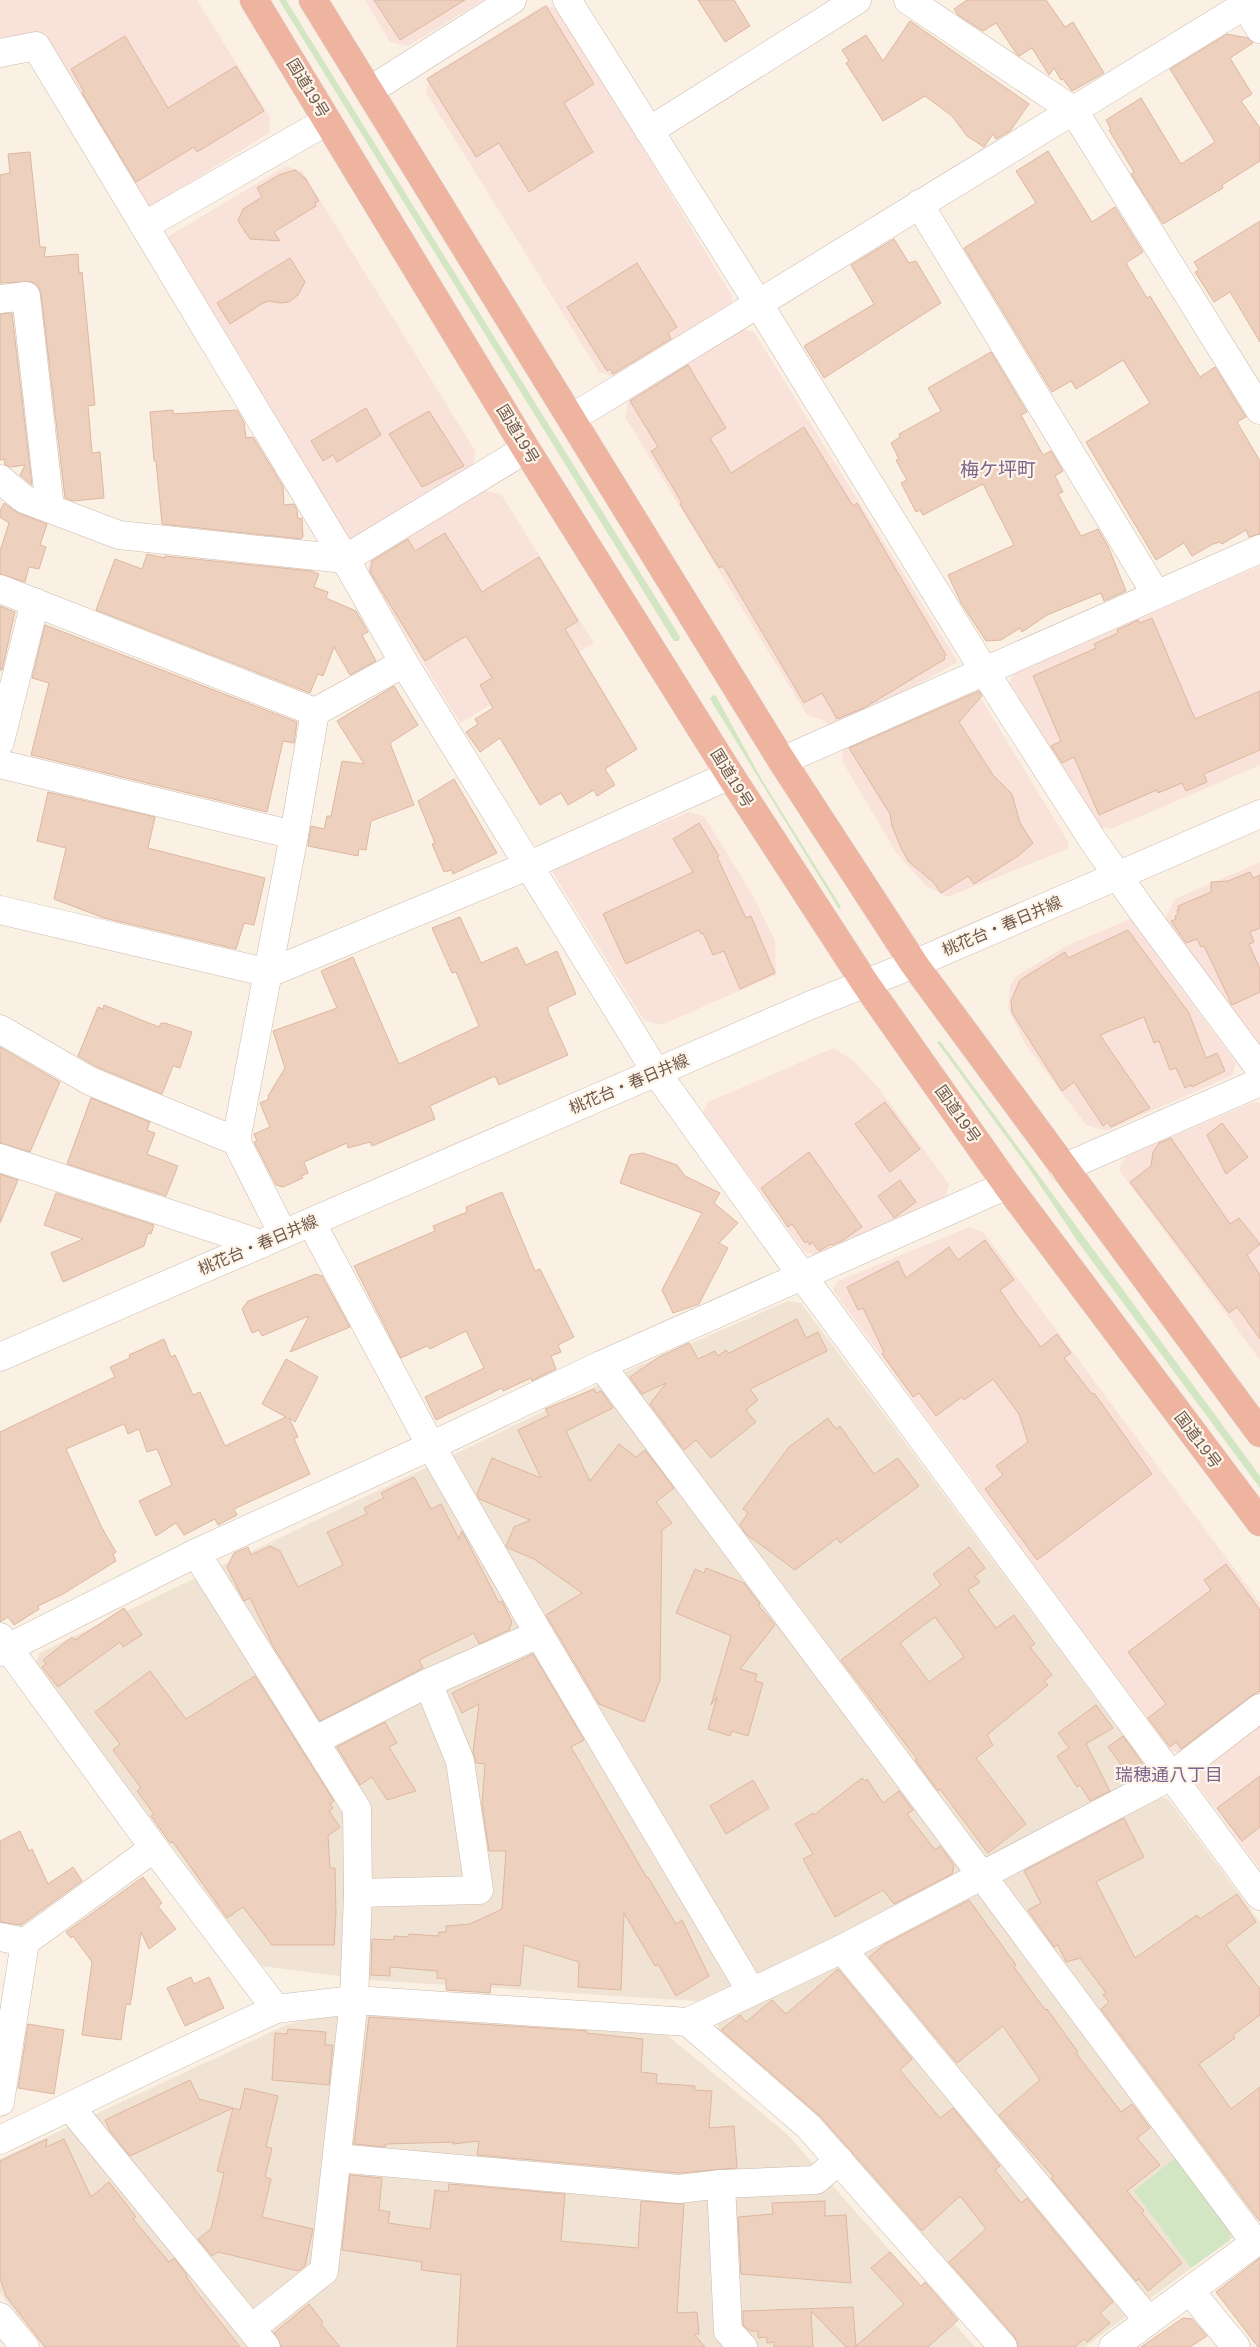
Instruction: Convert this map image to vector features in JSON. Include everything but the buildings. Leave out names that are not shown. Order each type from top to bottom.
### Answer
[{"type":"highway","name":"国道19号","points":[[254,0],[526,449],[730,775],[865,983],[1007,1185],[1260,1522]]},
{"type":"highway","points":[[313,0],[782,761],[914,964],[956,1018],[1063,1168],[1260,1433]]},
{"type":"street","points":[[369,91],[512,0]]},
{"type":"street","points":[[567,0],[758,303],[985,672],[1094,842],[1141,909],[1260,1069]]},
{"type":"street","points":[[649,131],[857,0]]},
{"type":"street","points":[[908,0],[1074,111],[1260,410]]},
{"type":"street","points":[[572,418],[919,204],[1074,111],[1247,2],[1260,29]]},
{"type":"street","points":[[0,53],[36,46],[345,559],[404,663],[656,1072],[803,1277],[1260,1896]]},
{"type":"street","points":[[144,226],[327,121]]},
{"type":"street","points":[[919,204],[1156,594]]},
{"type":"street","points":[[0,299],[26,296],[50,508]]},
{"type":"street","points":[[0,479],[24,498],[119,535],[345,559],[526,449]]},
{"type":"street","points":[[782,761],[1260,549]]},
{"type":"street","points":[[0,590],[315,712]]},
{"type":"street","points":[[0,742],[34,602]]},
{"type":"street","points":[[315,712],[404,663]]},
{"type":"street","points":[[272,1239],[236,1141],[269,973],[315,712]]},
{"type":"street","points":[[0,764],[294,835]]},
{"type":"street","points":[[0,910],[269,973],[530,865],[730,775]]},
{"type":"street","name":"桃花台・春日井線","points":[[0,1357],[656,1072],[914,964],[1260,814]]},
{"type":"street","points":[[0,1029],[90,1081],[236,1141]]},
{"type":"street","points":[[1063,1168],[1260,1082]]},
{"type":"street","points":[[0,1158],[272,1239]]},
{"type":"street","points":[[276,2009],[3,1645],[601,1365],[1007,1185]]},
{"type":"street","points":[[311,1222],[431,1446],[539,1634],[752,1991]]},
{"type":"street","points":[[601,1365],[981,1875],[1258,2240],[1113,2347]]},
{"type":"street","points":[[71,2108],[259,2338],[324,2271],[354,2000],[358,1892],[357,1809],[196,1553]]},
{"type":"street","points":[[314,1741],[428,1683],[539,1634]]},
{"type":"street","points":[[358,1892],[479,1890],[460,1761],[428,1683]]},
{"type":"street","points":[[1,2136],[71,2108],[177,2054],[276,2009],[354,2000],[688,2022],[842,1949],[1171,1776],[1260,1708]]},
{"type":"street","points":[[0,2102],[13,1939],[154,1848]]},
{"type":"street","points":[[842,1949],[1148,2320]]},
{"type":"street","points":[[688,2022],[808,2126],[1003,2347]]},
{"type":"street","points":[[337,2158],[679,2188],[721,2184],[816,2180],[839,2160]]},
{"type":"street","points":[[721,2184],[728,2331],[743,2347]]},
{"type":"street","points":[[1190,2291],[1236,2347]]},
{"type":"shaded area","points":[[0,0],[197,0],[270,117],[269,133],[152,206],[142,204],[38,40],[0,48]]},
{"type":"shaded area","points":[[365,0],[484,0],[408,46],[390,42]]},
{"type":"shaded area","points":[[544,5],[559,9],[732,296],[732,304],[616,378],[599,372],[426,93],[429,76]]},
{"type":"shaded area","points":[[286,166],[302,171],[476,452],[472,467],[357,539],[345,537],[167,248],[169,236]]},
{"type":"shaded area","points":[[740,328],[754,332],[958,662],[915,686],[830,728],[825,721],[807,715],[625,417],[629,399]]},
{"type":"shaded area","points":[[485,491],[501,494],[594,643],[460,723],[367,571],[370,561]]},
{"type":"shaded area","points":[[1260,566],[1260,765],[1111,829],[1101,827],[1010,683],[1013,674]]},
{"type":"shaded area","points":[[968,693],[980,697],[1069,843],[1067,849],[948,897],[926,886],[896,852],[842,761],[843,745]]},
{"type":"shaded area","points":[[689,812],[704,816],[755,899],[775,941],[776,975],[661,1025],[644,1020],[553,873],[554,868]]},
{"type":"shaded area","points":[[1260,862],[1260,1047],[1165,918],[1175,899]]},
{"type":"shaded area","points":[[1130,919],[1236,1063],[1233,1075],[1106,1131],[1086,1125],[1025,1044],[1008,1008],[1010,986],[1016,976],[1068,945]]},
{"type":"shaded area","points":[[833,1048],[854,1061],[880,1090],[949,1184],[944,1201],[817,1256],[804,1251],[703,1113],[708,1102]]},
{"type":"shaded area","points":[[1253,1102],[1260,1103],[1260,1360],[1119,1170],[1125,1157]]},
{"type":"shaded area","points":[[969,1227],[983,1232],[1260,1603],[1260,1697],[1184,1753],[1171,1751],[833,1290],[838,1281]]},
{"type":"shaded area","points":[[788,1301],[801,1303],[1146,1766],[1144,1777],[710,2002],[369,1980],[262,1966],[35,1664],[39,1653],[634,1368]]},
{"type":"shaded area","points":[[1260,1725],[1260,1869],[1197,1784],[1201,1769]]},
{"type":"shaded area","points":[[1159,1797],[1168,1799],[1260,1922],[1260,2217],[1085,2347],[1017,2347],[814,2118],[716,2035],[718,2024]]},
{"type":"shaded area","points":[[370,2015],[667,2035],[787,2134],[975,2347],[43,2347],[0,2293],[0,2159],[286,2025],[326,2016]]},
{"type":"green space","points":[[279,0],[286,0],[680,637],[679,641],[674,641]]},
{"type":"green space","points":[[713,695],[716,696],[762,780],[841,907],[839,909],[710,699]]},
{"type":"green space","points":[[940,1041],[1260,1476],[1260,1488],[1078,1242],[1026,1164],[937,1042]]},
{"type":"green space","points":[[1175,2158],[1230,2231],[1229,2241],[1191,2268],[1134,2191]]},
{"type":"district","name":"梅ケ坪町","points":[[998,469]]},
{"type":"district","name":"瑞穂通八丁目","points":[[1169,1775]]}]
